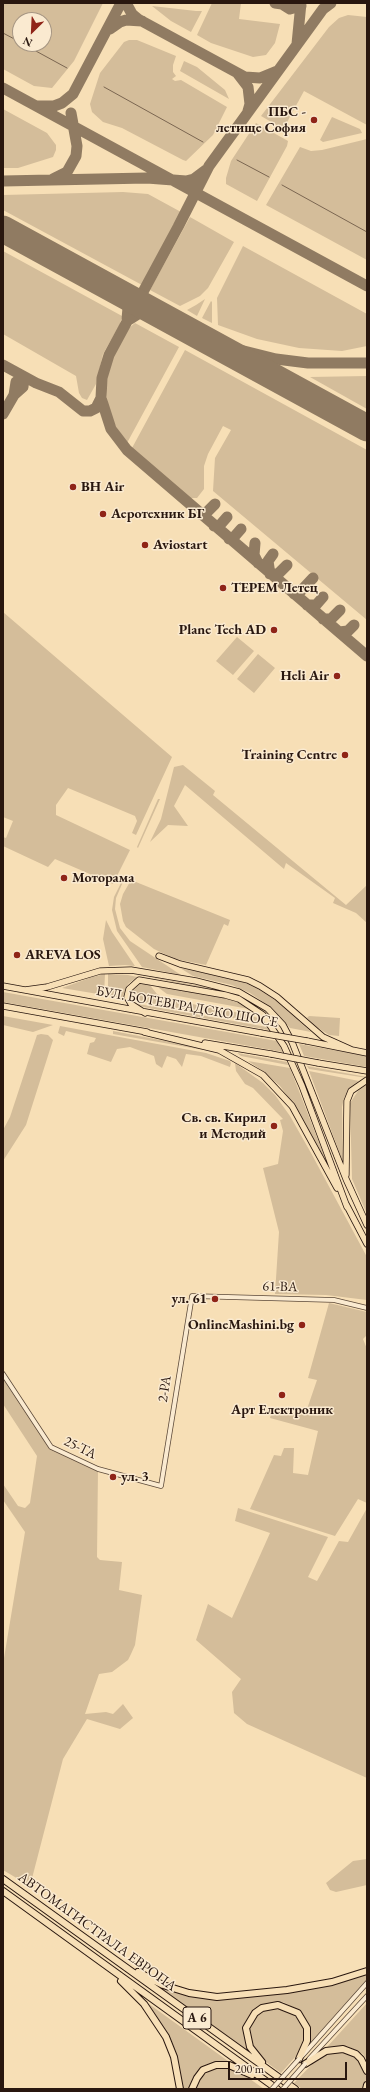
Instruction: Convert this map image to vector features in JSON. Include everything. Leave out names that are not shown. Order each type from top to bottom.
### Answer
[{"type":"highway","name":"АВТОМАГИСТРАЛА ЕВРОПА","points":[[3,1879],[294,2089]]},
{"type":"highway","name":"АВТОМАГИСТРАЛА ЕВРОПА","points":[[3,1891],[276,2089]]},
{"type":"highway","points":[[99,1948],[135,1971],[162,1985],[189,1993],[217,1997],[287,1990],[332,1982],[367,1971]]},
{"type":"highway","points":[[95,1957],[140,1999],[158,2022],[174,2056],[180,2089]]},
{"type":"highway","points":[[273,2074],[250,2047],[247,2036],[246,2028],[250,2019],[262,2008],[278,2005],[286,2007],[298,2013],[303,2019],[307,2028],[307,2041],[299,2059]]},
{"type":"highway","points":[[305,2064],[326,2051],[343,2049],[356,2054],[362,2059],[367,2071]]},
{"type":"highway","points":[[192,2089],[196,2078],[203,2070],[216,2065],[233,2066],[266,2081]]},
{"type":"highway","points":[[366,2089],[367,2085]]},
{"type":"main road","points":[[159,956],[180,964],[242,978],[260,986],[277,997],[323,1037],[352,1050]]},
{"type":"main road","points":[[25,990],[47,986],[100,971],[132,970],[196,981],[239,992],[268,1009],[282,1025],[292,1042],[346,1180],[367,1225]]},
{"type":"main road","points":[[145,1013],[131,1004],[128,997],[128,989],[139,980],[225,995],[239,999],[253,1007],[270,1023],[284,1046],[302,1086],[347,1207]]},
{"type":"main road","name":"БУЛ. БОТЕВГРАДСКО ШОСЕ","points":[[3,986],[367,1053]]},
{"type":"main road","points":[[3,1006],[367,1071]]},
{"type":"main road","points":[[144,1032],[219,1050],[263,1076],[292,1106],[367,1244]]},
{"type":"main road","points":[[346,1180],[346,1101],[352,1092],[367,1080]]},
{"type":"street","name":"61-ВА","points":[[192,1296],[334,1300],[367,1308]]},
{"type":"street","name":"2-РА","points":[[161,1486],[192,1296]]},
{"type":"street","name":"25-ТА","points":[[3,1374],[51,1446],[98,1469],[161,1486]]},
{"type":"street","points":[[272,2089],[367,1982]]},
{"type":"street","points":[[283,2089],[367,1996]]},
{"type":"shaded area","points":[[3,3],[103,3],[74,61],[52,88],[34,86],[3,69]]},
{"type":"shaded area","points":[[212,3],[241,3],[239,19],[280,24],[275,43],[266,55],[253,57],[211,43],[197,35]]},
{"type":"shaded area","points":[[152,6],[202,11],[191,32],[171,21]]},
{"type":"shaded area","points":[[348,15],[367,17],[367,125],[304,91],[285,126],[280,127],[261,116],[329,27],[339,18]]},
{"type":"shaded area","points":[[129,40],[137,40],[176,56],[173,65],[173,72],[176,76],[172,79],[175,81],[181,80],[227,107],[213,135],[186,161],[122,128],[103,122],[92,112],[90,104],[100,73],[124,42]]},
{"type":"shaded area","points":[[184,61],[197,67],[225,90],[229,99],[180,71]]},
{"type":"shaded area","points":[[3,109],[47,133],[56,145],[56,150],[53,157],[18,168],[3,168]]},
{"type":"shaded area","points":[[332,117],[360,129],[362,133],[323,142],[320,140]]},
{"type":"shaded area","points":[[256,123],[288,141],[287,146],[257,201],[226,184],[226,178],[231,161]]},
{"type":"shaded area","points":[[367,139],[367,260],[266,205],[300,147],[311,151],[322,150]]},
{"type":"shaded area","points":[[123,192],[148,194],[181,212],[142,285],[3,210],[3,195]]},
{"type":"shaded area","points":[[190,217],[234,242],[208,288],[200,296],[180,306],[150,290]]},
{"type":"shaded area","points":[[243,246],[367,314],[367,346],[342,351],[299,348],[257,339],[218,325],[217,298]]},
{"type":"shaded area","points":[[3,251],[122,316],[120,324],[103,354],[96,384],[87,400],[82,398],[79,393],[76,376],[3,334]]},
{"type":"shaded area","points":[[205,299],[197,316],[187,310],[196,305]]},
{"type":"shaded area","points":[[211,301],[212,302],[212,323],[202,318]]},
{"type":"shaded area","points":[[135,323],[179,347],[127,443],[113,422],[108,408],[106,387],[108,370],[114,355],[129,328]]},
{"type":"shaded area","points":[[185,350],[367,450],[367,620],[213,491],[215,458],[231,430],[223,426],[208,454],[204,466],[204,489],[197,498],[189,498],[132,448]]},
{"type":"shaded area","points":[[367,376],[367,409],[310,377]]},
{"type":"shaded area","points":[[3,612],[172,757],[136,835],[132,833],[137,821],[135,816],[68,788],[56,805],[56,815],[130,850],[113,884],[55,859],[48,867],[3,846],[3,837],[6,838],[13,821],[3,817]]},
{"type":"shaded area","points":[[237,637],[254,651],[233,675],[216,661]]},
{"type":"shaded area","points":[[258,654],[275,668],[254,693],[237,679]]},
{"type":"shaded area","points":[[183,765],[215,791],[213,795],[346,905],[367,885],[367,923],[356,913],[333,903],[335,898],[286,863],[284,869],[185,785],[174,806],[188,826],[168,825],[150,842],[161,819],[174,767]]},
{"type":"shaded area","points":[[158,799],[160,799],[138,848],[137,847]]},
{"type":"shaded area","points":[[124,877],[116,898],[115,909],[120,928],[130,941],[181,975],[142,967],[117,931],[112,910],[114,897]]},
{"type":"shaded area","points":[[131,880],[230,920],[228,926],[224,924],[206,965],[175,959],[154,949],[126,927],[123,921],[120,904],[123,894]]},
{"type":"shaded area","points":[[106,920],[112,932],[135,966],[109,966],[103,939]]},
{"type":"shaded area","points":[[180,968],[238,980],[252,985],[278,1002],[311,1032],[290,1028],[272,1008],[250,993],[232,985],[193,976]]},
{"type":"shaded area","points":[[105,974],[104,995],[62,988],[92,977]]},
{"type":"shaded area","points":[[108,974],[128,975],[142,978],[135,979],[129,983],[126,987],[126,999],[108,996]]},
{"type":"shaded area","points":[[150,977],[200,986],[238,996],[263,1010],[279,1027],[261,1011],[236,996]]},
{"type":"shaded area","points":[[136,984],[149,984],[157,994],[166,999],[250,1015],[260,1019],[266,1024],[131,1000],[131,991]]},
{"type":"shaded area","points":[[155,985],[219,996],[238,1002],[249,1009],[167,994]]},
{"type":"shaded area","points":[[3,992],[277,1041],[283,1052],[3,1002]]},
{"type":"shaded area","points":[[133,1003],[267,1027],[269,1030],[138,1006]]},
{"type":"shaded area","points":[[3,1016],[53,1025],[33,1032],[3,1025]]},
{"type":"shaded area","points":[[309,1016],[340,1018],[339,1036],[329,1035],[315,1026],[307,1018]]},
{"type":"shaded area","points":[[60,1026],[206,1053],[230,1061],[231,1063],[230,1067],[201,1056],[186,1054],[182,1067],[176,1059],[167,1056],[162,1068],[156,1064],[154,1056],[130,1047],[117,1049],[111,1062],[87,1054],[90,1043],[94,1042],[96,1038],[66,1031],[64,1036],[58,1033]]},
{"type":"shaded area","points":[[113,1031],[197,1047],[204,1050],[113,1034]]},
{"type":"shaded area","points":[[37,1035],[48,1035],[53,1040],[26,1125],[3,1161],[3,1130],[10,1117]]},
{"type":"shaded area","points":[[299,1044],[367,1056],[367,1067],[304,1056]]},
{"type":"shaded area","points":[[237,1053],[287,1062],[288,1065],[241,1056]]},
{"type":"shaded area","points":[[248,1061],[290,1068],[327,1163],[297,1109],[280,1086]]},
{"type":"shaded area","points":[[235,1063],[263,1083],[275,1095],[290,1116],[311,1153],[367,1257],[367,1300],[326,1295],[275,1294],[279,1232],[263,1168],[278,1164],[283,1131],[280,1120],[283,1119],[253,1088],[245,1084],[236,1071]]},
{"type":"shaded area","points":[[307,1066],[367,1077],[367,1078],[309,1069]]},
{"type":"shaded area","points":[[309,1071],[359,1081],[352,1087],[344,1098],[342,1107],[343,1162]]},
{"type":"shaded area","points":[[367,1084],[367,1214],[352,1179],[350,1103],[360,1088]]},
{"type":"shaded area","points":[[329,1303],[367,1312],[367,1335],[363,1339],[367,1349],[367,1503],[358,1499],[335,1536],[250,1509],[274,1455],[281,1456],[284,1448],[294,1448],[293,1473],[308,1475],[318,1431],[270,1418],[273,1407],[305,1415],[317,1380],[308,1378]]},
{"type":"shaded area","points":[[3,1374],[51,1447],[98,1469],[97,1557],[100,1560],[122,1562],[119,1590],[142,1595],[135,1645],[131,1654],[128,1660],[112,1672],[99,1674],[85,1714],[106,1712],[113,1714],[123,1704],[133,1718],[120,1729],[87,1719],[63,1759],[30,1886],[3,1870],[3,1664],[25,1532],[3,1500],[3,1484],[18,1506],[25,1508],[30,1503],[37,1456],[3,1404]]},
{"type":"shaded area","points":[[238,1508],[328,1537],[308,1577],[317,1581],[339,1541],[348,1542],[367,1508],[367,1778],[247,1724],[234,1713],[232,1692],[241,1679],[196,1640],[208,1604],[232,1618],[270,1533],[235,1521]]},
{"type":"shaded area","points":[[367,1859],[367,1885],[336,1892],[330,1890],[326,1883],[353,1861]]},
{"type":"shaded area","points":[[367,1974],[367,1980],[306,2049],[310,2038],[308,2025],[301,2011],[283,2002],[262,2005],[250,2015],[245,2025],[244,2033],[246,2042],[261,2063],[139,1975],[214,1999],[342,1981]]},
{"type":"shaded area","points":[[367,2003],[367,2060],[363,2054],[347,2046],[327,2047]]},
{"type":"shaded area","points":[[149,2004],[228,2061],[209,2065],[191,2089],[182,2089],[167,2034]]},
{"type":"shaded area","points":[[275,2007],[295,2013],[306,2030],[303,2048],[281,2073],[262,2059],[253,2049],[248,2036],[249,2025],[255,2015],[265,2009]]},
{"type":"shaded area","points":[[340,2050],[355,2056],[364,2068],[367,2075],[364,2089],[302,2089],[294,2083],[323,2054]]},
{"type":"shaded area","points":[[226,2067],[236,2069],[264,2089],[196,2089],[197,2084],[203,2076],[212,2069]]},
{"type":"waterway","points":[[3,33],[12,38]]},
{"type":"waterway","points":[[38,52],[67,68]]},
{"type":"waterway","points":[[104,87],[203,142]]},
{"type":"waterway","points":[[237,160],[269,177]]},
{"type":"waterway","points":[[282,185],[367,232]]},
{"type":"taxiway","points":[[38,106],[54,106],[62,103],[73,94],[121,3]]},
{"type":"taxiway","points":[[126,3],[132,14],[138,19],[245,77],[260,78],[277,71]]},
{"type":"taxiway","points":[[275,3],[282,4],[290,9],[301,6],[297,3]]},
{"type":"taxiway","points":[[297,44],[301,3]]},
{"type":"taxiway","points":[[331,3],[323,9],[209,166],[109,355],[102,378],[101,398],[111,429],[127,450],[339,632],[348,631],[354,625]]},
{"type":"taxiway","points":[[110,29],[126,20],[142,21]]},
{"type":"taxiway","points":[[238,74],[248,87],[250,104],[248,111]]},
{"type":"taxiway","points":[[3,88],[367,286]]},
{"type":"taxiway","points":[[53,179],[67,172],[76,156],[77,146],[71,113]]},
{"type":"taxiway","points":[[3,181],[147,178],[186,181],[194,179],[206,170]]},
{"type":"taxiway","points":[[118,292],[124,299],[128,308],[127,319]]},
{"type":"taxiway","points":[[130,319],[141,312],[155,312]]},
{"type":"taxiway","points":[[191,332],[236,349],[276,359],[308,363],[367,363]]},
{"type":"taxiway","points":[[3,365],[36,383],[59,392],[83,411],[90,411],[96,408],[101,398]]},
{"type":"taxiway","points":[[3,414],[14,395],[23,387],[24,377],[16,382],[14,395]]},
{"type":"taxiway","points":[[200,514],[205,514],[215,504]]},
{"type":"taxiway","points":[[214,526],[220,525],[227,517]]},
{"type":"taxiway","points":[[229,539],[234,537],[241,529]]},
{"type":"taxiway","points":[[255,543],[254,555],[258,563]]},
{"type":"taxiway","points":[[273,554],[268,561],[270,574],[278,574],[287,565]]},
{"type":"taxiway","points":[[294,594],[299,593],[313,578]]},
{"type":"taxiway","points":[[307,605],[316,605],[323,597]]},
{"type":"taxiway","points":[[323,619],[331,619],[340,610]]},
{"type":"taxiway","points":[[339,632],[367,656]]},
{"type":"runway","points":[[3,229],[367,428]]},
{"type":"place","name":"ПБС - летище София","points":[[314,120]]},
{"type":"place","name":"BH Air","points":[[73,487]]},
{"type":"place","name":"Аеротехник БГ","points":[[103,514]]},
{"type":"place","name":"Aviostart","points":[[145,545]]},
{"type":"place","name":"ТЕРЕМ Летец","points":[[223,588]]},
{"type":"place","name":"Plane Tech AD","points":[[274,630]]},
{"type":"place","name":"Heli Air","points":[[337,676]]},
{"type":"place","name":"Training Centre","points":[[345,755]]},
{"type":"place","name":"Моторама","points":[[64,878]]},
{"type":"place","name":"AREVA LOS","points":[[17,955]]},
{"type":"place","name":"Св. св. Кирил и Методий","points":[[274,1126]]},
{"type":"place","name":"ул. 61","points":[[215,1299]]},
{"type":"place","name":"ОnlineMashini.bg","points":[[302,1325]]},
{"type":"place","name":"Арт Електроник","points":[[282,1395]]},
{"type":"place","name":"ул. 3","points":[[113,1477]]}]
